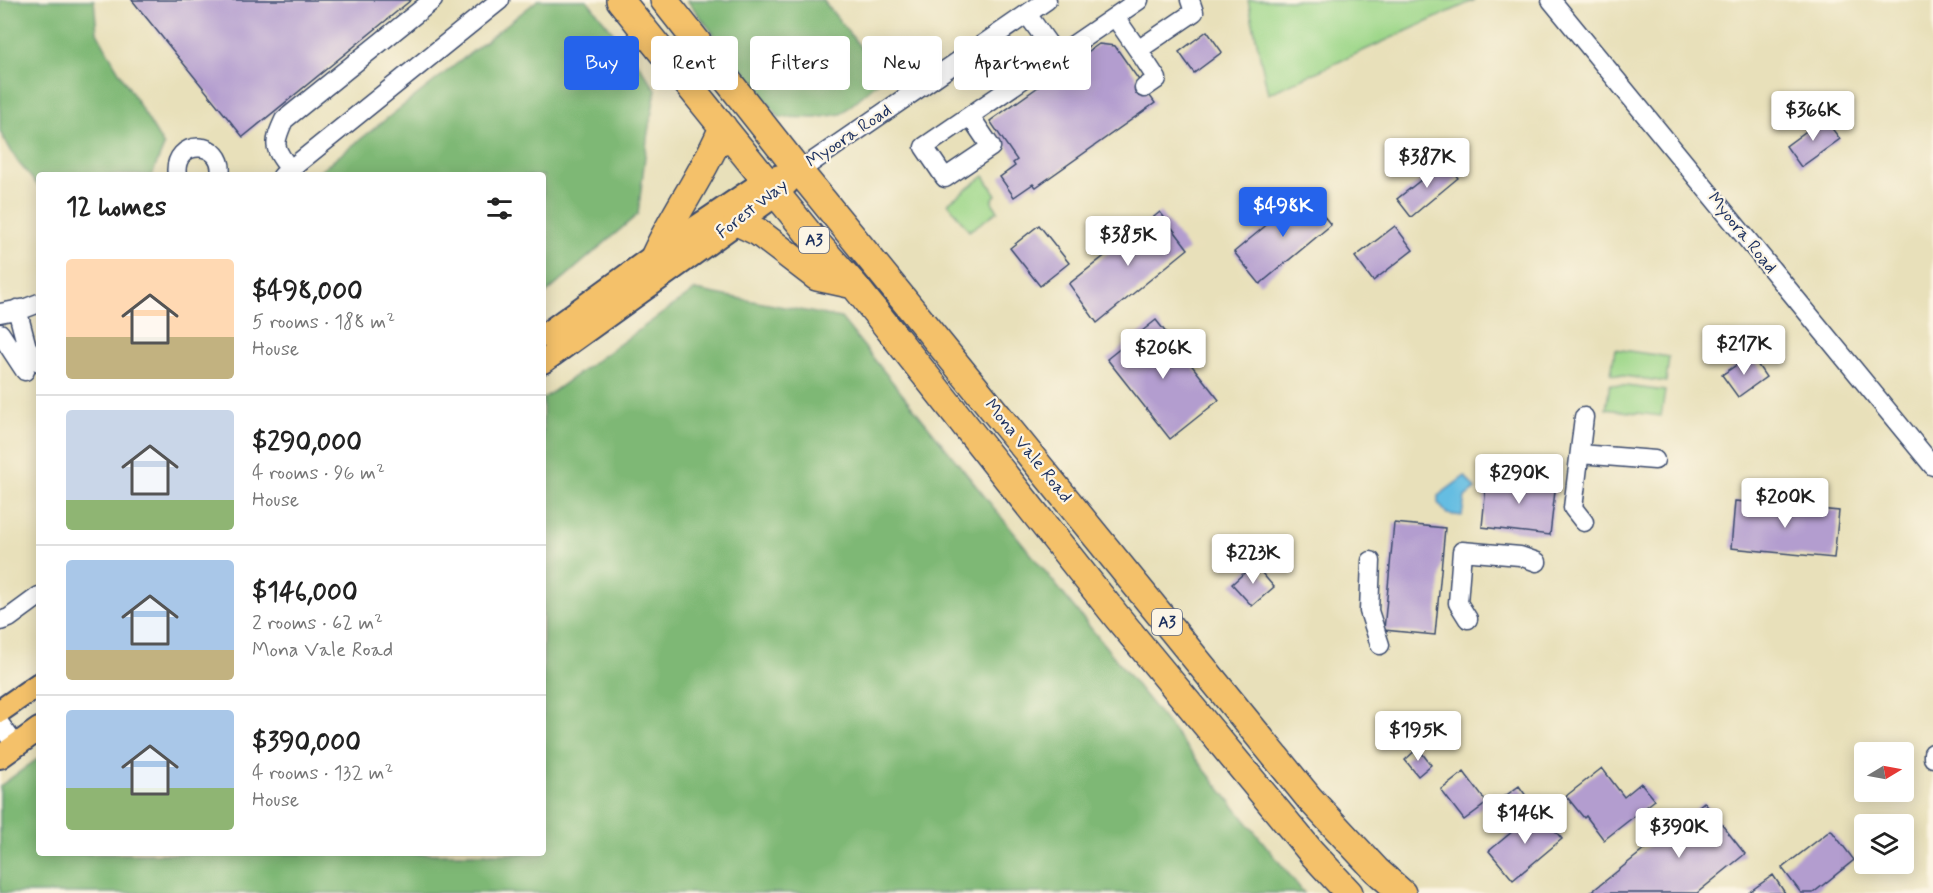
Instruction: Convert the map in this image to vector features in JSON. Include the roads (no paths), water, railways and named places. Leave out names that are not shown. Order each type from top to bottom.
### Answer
[{"type":"highway","name":"Mona Vale Road","points":[[620,0],[771,187],[854,285],[1118,617],[1312,853],[1349,893]]},
{"type":"highway","name":"Mona Vale Road","points":[[664,0],[799,171],[1308,798],[1376,870],[1402,893]]},
{"type":"highway","points":[[655,255],[714,150],[723,127]]},
{"type":"highway","points":[[737,222],[758,232],[817,277],[854,285]]},
{"type":"main road","name":"Forest Way","points":[[546,334],[655,255],[799,171]]},
{"type":"main road","name":"Forest Way","points":[[546,360],[737,222],[771,187]]},
{"type":"main road","points":[[0,711],[36,686]]},
{"type":"main road","points":[[8,752],[36,731]]},
{"type":"street","points":[[433,0],[284,120],[276,122],[279,155],[286,172],[500,0]]},
{"type":"street","name":"Myoora Road","points":[[799,171],[1047,0]]},
{"type":"street","points":[[1086,36],[1139,0]]},
{"type":"street","points":[[1138,50],[1194,12],[1190,0]]},
{"type":"street","name":"Myoora Road","points":[[1551,0],[1933,466]]},
{"type":"street","points":[[1028,14],[1043,36]]},
{"type":"street","points":[[1115,16],[1157,80],[1144,88]]},
{"type":"street","points":[[970,116],[1008,90]]},
{"type":"street","points":[[177,172],[176,164],[179,158],[187,150],[196,147],[207,148],[215,154],[220,163],[220,172]]},
{"type":"street","points":[[32,366],[27,347],[9,311],[36,304]]},
{"type":"street","points":[[0,333],[32,366]]},
{"type":"street","points":[[1584,417],[1573,508],[1584,522]]},
{"type":"street","points":[[1580,454],[1654,460]]},
{"type":"street","points":[[1468,619],[1458,603],[1462,551],[1520,556],[1537,562]]},
{"type":"street","points":[[1371,561],[1368,611],[1380,645]]},
{"type":"street","points":[[0,621],[9,618],[36,598]]},
{"type":"street","points":[[0,724],[8,752]]},
{"type":"water","points":[[1465,476],[1475,489],[1465,497],[1462,516],[1447,514],[1438,503],[1438,496]]}]
